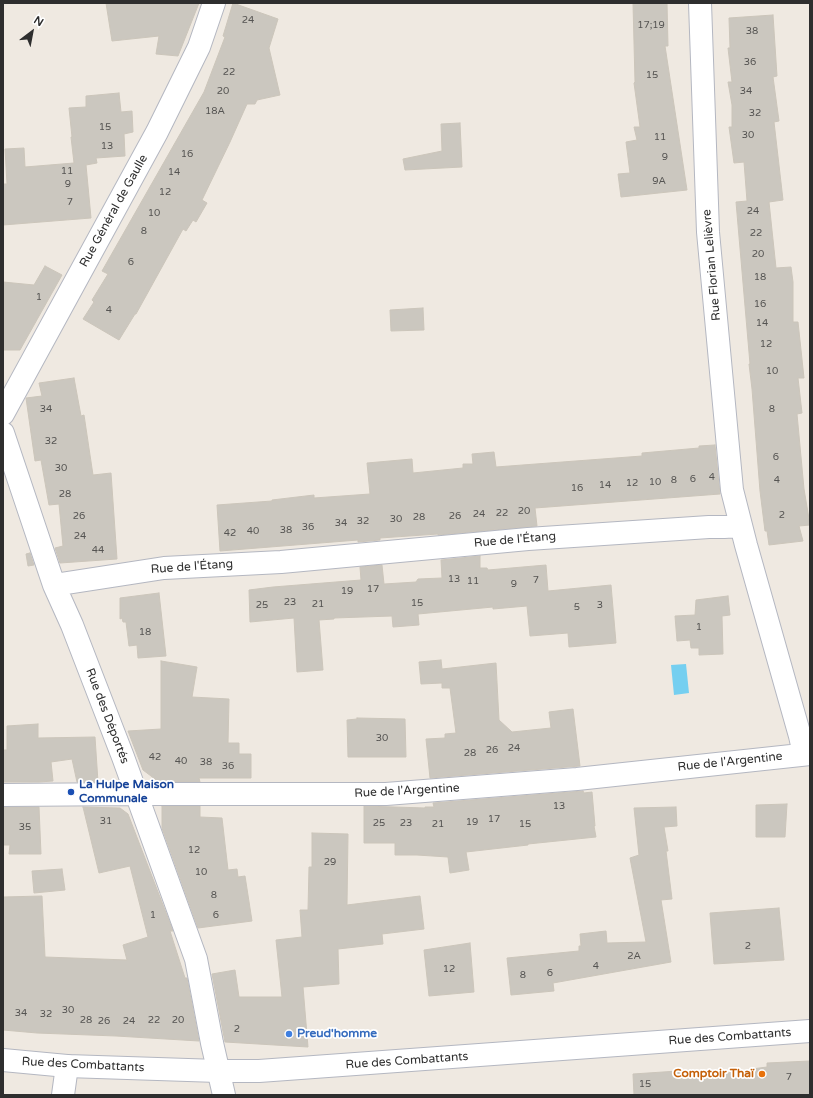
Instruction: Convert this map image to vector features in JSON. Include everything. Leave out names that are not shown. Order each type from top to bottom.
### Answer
[{"type":"street","name":"Rue Général de Gaulle","points":[[3,414],[157,132],[199,47],[214,3]]},
{"type":"street","name":"Rue Florian Lelièvre","points":[[700,3],[708,232],[732,490],[741,526]]},
{"type":"street","name":"Rue des Déportés","points":[[3,434],[54,584],[136,794],[196,959],[224,1095]]},
{"type":"street","name":"Rue de l'Étang","points":[[54,584],[164,568],[281,562],[528,539],[741,526]]},
{"type":"street","points":[[741,526],[796,721],[807,754]]},
{"type":"street","name":"Rue de l'Argentine","points":[[3,795],[386,794],[578,779],[807,754]]},
{"type":"street","name":"Rue des Combattants","points":[[3,1060],[66,1066],[218,1071],[267,1071],[810,1032]]},
{"type":"street","points":[[63,1095],[66,1066]]},
{"type":"water","points":[[686,664],[689,693],[674,695],[671,665]]},
{"type":"building","points":[[106,3],[199,3],[178,56],[156,54],[159,36],[112,41]]},
{"type":"building","points":[[233,3],[278,19],[269,48],[280,95],[257,100],[255,104],[247,104],[202,200],[207,203],[196,222],[193,220],[186,231],[183,229],[136,314],[119,340],[83,319],[94,302],[92,300],[108,274],[102,271],[204,92],[225,37],[223,36]]},
{"type":"building","points":[[633,3],[667,3],[668,46],[665,46],[687,190],[621,197],[618,174],[630,173],[626,142],[637,140],[634,127],[640,127],[634,83]]},
{"type":"building","points":[[773,15],[777,76],[773,77],[779,121],[774,122],[783,200],[769,202],[776,268],[791,267],[793,282],[793,322],[798,322],[804,378],[798,378],[802,413],[797,414],[804,489],[810,525],[799,526],[803,541],[769,545],[767,531],[765,531],[760,491],[736,202],[747,201],[744,162],[734,163],[729,127],[732,127],[732,105],[728,82],[732,82],[728,48],[730,48],[729,18]]},
{"type":"building","points":[[119,93],[121,112],[132,111],[133,132],[124,134],[125,156],[96,158],[97,163],[86,165],[91,218],[3,225],[3,184],[7,184],[5,149],[24,148],[25,167],[74,163],[69,108],[86,107],[86,96]]},
{"type":"building","points":[[460,123],[462,167],[405,170],[403,159],[442,151],[441,124]]},
{"type":"building","points":[[45,266],[62,275],[20,350],[3,350],[3,282],[34,285]]},
{"type":"building","points":[[423,308],[424,330],[391,331],[390,310]]},
{"type":"building","points":[[74,378],[81,416],[84,415],[93,475],[111,473],[117,559],[60,563],[55,548],[63,546],[59,504],[49,505],[41,460],[35,461],[26,398],[42,396],[39,383]]},
{"type":"building","points":[[715,445],[720,494],[535,508],[537,526],[438,535],[380,538],[380,540],[358,542],[358,540],[220,551],[217,505],[272,501],[314,495],[314,498],[370,494],[367,463],[412,459],[413,473],[463,468],[463,464],[473,464],[472,454],[494,452],[496,467],[642,456],[642,453],[699,448],[699,446]]},
{"type":"building","points":[[30,553],[34,565],[28,566],[26,554]]},
{"type":"building","points":[[480,556],[480,568],[487,568],[488,570],[546,565],[548,591],[611,585],[616,643],[569,647],[568,633],[530,636],[527,606],[493,609],[493,607],[418,614],[419,625],[393,627],[392,616],[334,618],[319,620],[323,670],[297,672],[294,618],[250,622],[249,590],[361,580],[360,567],[382,565],[384,584],[416,582],[418,579],[442,578],[441,560]]},
{"type":"building","points":[[159,593],[166,656],[138,658],[137,645],[129,646],[126,622],[123,622],[122,618],[120,619],[120,598]]},
{"type":"building","points":[[728,596],[730,615],[722,616],[723,654],[699,655],[699,648],[691,648],[690,640],[677,641],[675,616],[695,615],[696,600]]},
{"type":"building","points":[[441,660],[442,669],[496,663],[499,720],[512,732],[551,728],[549,712],[573,709],[580,766],[430,778],[426,739],[445,738],[445,734],[456,733],[450,688],[442,688],[442,683],[421,684],[419,662]]},
{"type":"building","points":[[161,661],[197,667],[192,697],[229,699],[228,743],[239,743],[239,754],[251,754],[251,778],[199,778],[200,782],[159,782],[143,770],[128,731],[161,729]]},
{"type":"building","points":[[357,718],[405,719],[406,757],[348,757],[347,720]]},
{"type":"building","points":[[38,724],[38,738],[95,737],[98,782],[77,782],[72,759],[51,762],[53,781],[3,782],[3,750],[7,750],[7,726]]},
{"type":"building","points":[[583,791],[584,793],[592,792],[596,837],[466,852],[469,870],[450,873],[448,857],[395,855],[395,843],[364,843],[364,806],[425,808],[434,807],[433,803]]},
{"type":"building","points":[[787,804],[785,837],[756,837],[756,805]]},
{"type":"building","points":[[162,806],[200,806],[200,817],[222,818],[228,870],[237,869],[238,877],[245,876],[252,921],[198,928],[162,828]]},
{"type":"building","points":[[3,807],[39,807],[41,854],[9,854],[10,845],[3,845]]},
{"type":"building","points":[[83,807],[120,808],[128,814],[173,931],[170,931],[185,978],[187,978],[199,1041],[3,1030],[3,897],[42,896],[45,957],[127,960],[123,945],[148,937],[130,866],[99,873]]},
{"type":"building","points":[[676,807],[677,826],[664,827],[668,851],[666,851],[672,899],[661,900],[671,962],[553,983],[554,991],[511,995],[507,958],[579,951],[579,946],[581,946],[580,934],[606,931],[607,943],[646,942],[630,858],[639,855],[634,808]]},
{"type":"building","points":[[312,833],[348,834],[347,905],[420,896],[424,929],[382,934],[383,944],[338,949],[339,984],[303,987],[308,1047],[225,1042],[212,974],[235,970],[239,997],[282,997],[276,940],[302,937],[300,910],[308,910],[309,867],[312,867]]},
{"type":"building","points":[[62,869],[65,890],[34,893],[32,871]]},
{"type":"building","points":[[779,908],[784,960],[714,964],[710,913]]},
{"type":"building","points":[[470,943],[474,992],[429,996],[424,950]]},
{"type":"building","points":[[810,1061],[810,1095],[634,1095],[633,1074],[693,1070],[693,1074],[712,1072],[713,1074],[752,1071],[752,1069],[767,1067],[767,1063]]},
{"type":"place","name":"La Hulpe Maison Communale","points":[[71,792]]},
{"type":"place","name":"Preud'homme","points":[[289,1034]]},
{"type":"place","name":"Comptoir Thaï","points":[[762,1074]]}]
